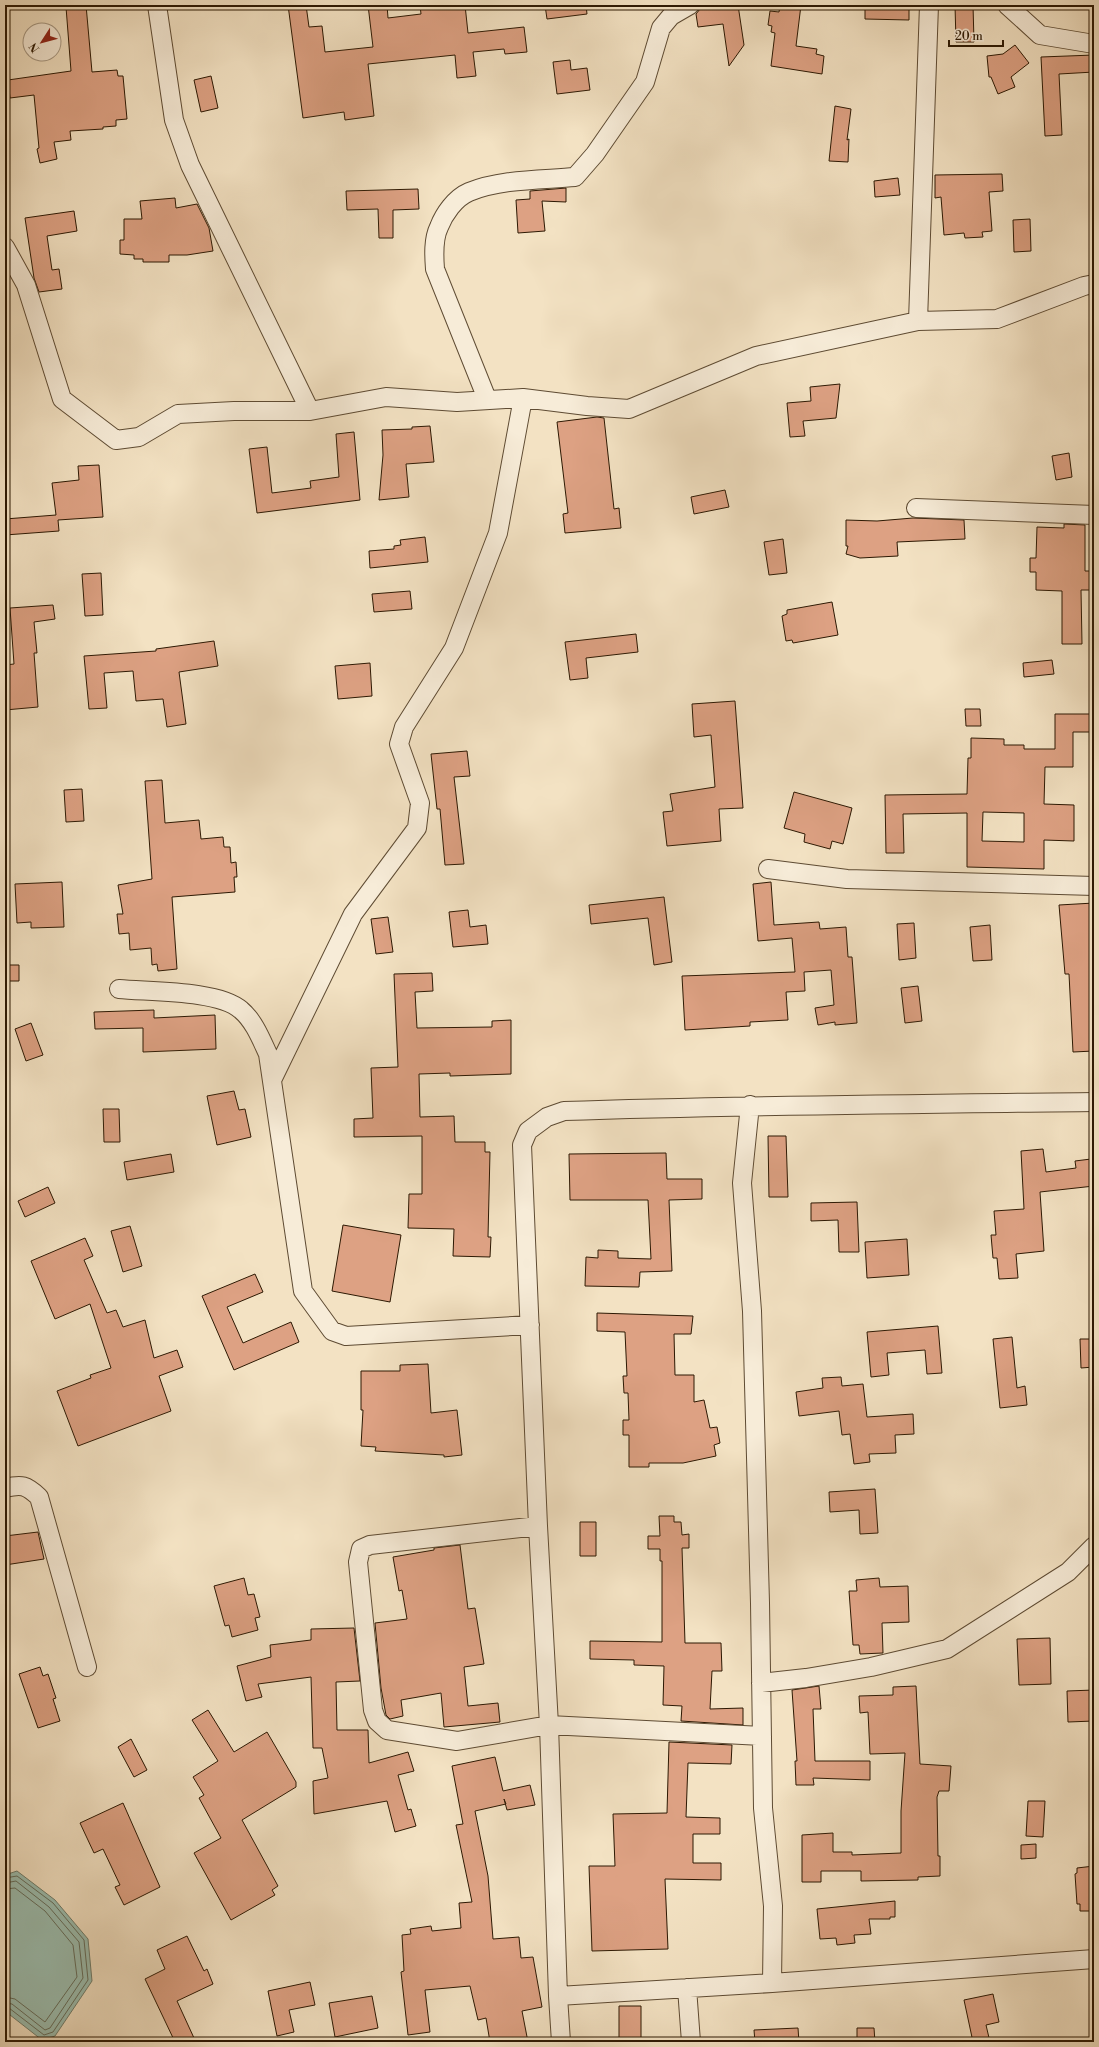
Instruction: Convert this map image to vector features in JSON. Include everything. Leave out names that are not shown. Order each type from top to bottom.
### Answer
[{"type":"street","points":[[157,5],[174,120],[190,165],[310,411]]},
{"type":"street","points":[[487,400],[435,269],[434,250],[438,227],[452,204],[468,193],[512,182],[575,177],[595,154],[646,82],[661,28],[671,16],[690,5]]},
{"type":"street","points":[[918,321],[929,5]]},
{"type":"street","points":[[1007,5],[1040,34],[1094,44]]},
{"type":"street","points":[[5,247],[26,285],[62,399],[116,440],[139,437],[178,414],[234,411],[310,411],[386,397],[457,402],[523,398],[587,406],[629,409],[756,356],[918,321],[998,319],[1084,286],[1094,284]]},
{"type":"street","points":[[272,1080],[353,914],[418,828],[420,803],[400,744],[404,727],[454,648],[498,533],[523,398]]},
{"type":"street","points":[[916,508],[1094,515]]},
{"type":"street","points":[[768,869],[847,879],[1094,886]]},
{"type":"street","points":[[119,989],[214,997],[241,1009],[255,1028],[268,1054],[303,1291],[332,1331],[346,1336],[530,1325]]},
{"type":"street","points":[[562,2042],[558,1996],[549,1725],[538,1526],[522,1145],[528,1131],[547,1117],[564,1111],[750,1105],[835,1106],[1094,1102]]},
{"type":"street","points":[[750,1105],[742,1183],[752,1311],[763,1808],[773,1906],[772,1983]]},
{"type":"street","points":[[5,1488],[18,1485],[28,1487],[39,1497],[87,1667]]},
{"type":"street","points":[[538,1526],[370,1545],[361,1549],[358,1562],[373,1710],[376,1721],[387,1730],[457,1741],[549,1725],[762,1736]]},
{"type":"street","points":[[761,1683],[806,1678],[871,1667],[947,1649],[1068,1572],[1094,1546]]},
{"type":"street","points":[[558,1996],[772,1983],[1094,1959]]},
{"type":"street","points":[[688,1988],[691,2042]]},
{"type":"water","points":[[17,1871],[55,1900],[88,1939],[92,1981],[55,2036],[42,2040],[5,2011],[5,1875]]},
{"type":"building","points":[[86,5],[92,72],[117,70],[118,76],[123,76],[127,119],[116,120],[116,126],[103,127],[103,129],[70,131],[71,140],[54,142],[57,159],[40,163],[37,149],[39,148],[34,95],[10,98],[8,80],[71,71],[66,7]]},
{"type":"building","points":[[288,5],[306,5],[309,27],[322,26],[325,52],[373,47],[368,5],[387,5],[388,18],[421,14],[420,5],[465,5],[468,33],[524,27],[527,52],[505,54],[504,49],[473,52],[476,76],[457,78],[455,55],[368,64],[374,116],[345,120],[344,112],[303,118]]},
{"type":"building","points":[[545,5],[586,5],[587,14],[547,19]]},
{"type":"building","points":[[738,5],[744,45],[729,66],[723,24],[698,27],[696,14],[700,9]]},
{"type":"building","points":[[780,5],[801,5],[796,46],[817,49],[816,54],[824,56],[822,74],[771,66],[775,33],[771,32],[772,26],[768,25],[770,11],[779,12]]},
{"type":"building","points":[[865,5],[909,5],[909,20],[865,19]]},
{"type":"building","points":[[955,5],[973,5],[974,42],[956,42]]},
{"type":"building","points":[[1015,45],[1029,63],[1011,77],[1015,87],[998,94],[991,77],[989,77],[987,56],[1003,54]]},
{"type":"building","points":[[1094,55],[1094,72],[1059,74],[1062,135],[1045,136],[1041,57]]},
{"type":"building","points":[[570,60],[571,70],[587,68],[590,90],[557,94],[553,62]]},
{"type":"building","points":[[211,76],[218,108],[201,112],[194,80]]},
{"type":"building","points":[[835,106],[851,109],[847,140],[849,139],[848,162],[829,161]]},
{"type":"building","points":[[1002,174],[1003,191],[989,192],[992,231],[982,232],[983,237],[965,238],[964,233],[944,235],[941,197],[935,198],[935,175]]},
{"type":"building","points":[[898,178],[900,195],[875,197],[874,181]]},
{"type":"building","points":[[566,188],[566,202],[542,201],[545,231],[518,233],[516,200],[530,199],[530,191]]},
{"type":"building","points":[[418,189],[419,209],[393,210],[393,238],[379,238],[378,209],[347,210],[346,191]]},
{"type":"building","points":[[175,198],[176,208],[197,204],[209,228],[213,251],[187,255],[169,255],[169,262],[143,262],[143,259],[134,259],[134,255],[120,254],[120,240],[124,240],[124,219],[142,219],[140,201]]},
{"type":"building","points":[[74,211],[77,231],[47,236],[52,270],[59,269],[62,289],[39,292],[34,278],[25,218]]},
{"type":"building","points":[[1030,219],[1031,251],[1014,252],[1013,220]]},
{"type":"building","points":[[840,384],[836,418],[803,421],[805,436],[790,437],[787,403],[811,401],[810,387]]},
{"type":"building","points":[[597,417],[604,418],[614,509],[619,508],[621,528],[565,533],[563,514],[568,513],[557,422]]},
{"type":"building","points":[[430,426],[434,462],[406,464],[409,497],[379,500],[383,455],[382,430],[412,429],[412,427]]},
{"type":"building","points":[[354,432],[360,500],[257,513],[249,449],[267,447],[272,493],[311,488],[310,481],[339,477],[336,434]]},
{"type":"building","points":[[1069,453],[1072,477],[1056,480],[1052,456]]},
{"type":"building","points":[[99,465],[103,517],[58,520],[59,531],[5,535],[5,519],[56,515],[52,483],[79,480],[78,466]]},
{"type":"building","points":[[725,490],[729,507],[694,514],[691,497]]},
{"type":"building","points":[[913,518],[964,520],[965,539],[897,542],[898,556],[860,558],[846,554],[848,546],[846,546],[846,520],[877,521]]},
{"type":"building","points":[[1064,524],[1085,525],[1085,571],[1094,571],[1094,590],[1081,590],[1082,644],[1062,644],[1062,591],[1036,590],[1036,572],[1030,572],[1030,558],[1036,558],[1037,527],[1064,528]]},
{"type":"building","points":[[425,537],[428,562],[370,568],[369,551],[394,549],[394,546],[401,545],[400,540]]},
{"type":"building","points":[[783,539],[787,573],[769,575],[764,542]]},
{"type":"building","points":[[101,573],[103,615],[85,616],[82,574]]},
{"type":"building","points":[[410,591],[412,609],[374,612],[372,594]]},
{"type":"building","points":[[832,602],[838,635],[793,643],[792,640],[786,641],[782,616],[787,614],[787,610]]},
{"type":"building","points":[[53,605],[55,619],[34,622],[37,653],[34,653],[38,707],[5,710],[5,665],[14,664],[10,608]]},
{"type":"building","points":[[636,634],[638,652],[586,658],[588,678],[570,680],[565,642]]},
{"type":"building","points":[[214,641],[218,666],[179,672],[186,724],[167,727],[163,699],[136,701],[133,671],[104,673],[107,708],[89,709],[84,656],[156,651],[156,649]]},
{"type":"building","points":[[1052,660],[1054,674],[1024,677],[1023,663]]},
{"type":"building","points":[[370,663],[372,696],[338,699],[335,666]]},
{"type":"building","points":[[735,701],[743,808],[719,809],[721,841],[667,846],[663,812],[673,811],[670,794],[715,787],[711,735],[694,737],[692,704]]},
{"type":"building","points":[[965,709],[980,709],[981,726],[966,726]]},
{"type":"building","points":[[1055,714],[1094,714],[1094,732],[1073,732],[1073,767],[1045,767],[1044,804],[1074,805],[1074,841],[1044,840],[1044,869],[967,867],[967,813],[903,814],[904,853],[886,853],[885,795],[967,794],[968,758],[971,758],[971,738],[1004,739],[1004,745],[1024,745],[1024,749],[1055,749]],"holes":[[[983,812],[1024,813],[1024,842],[982,841]]]},
{"type":"building","points":[[467,751],[470,776],[454,777],[464,864],[445,865],[440,809],[437,809],[431,754]]},
{"type":"building","points":[[162,780],[165,823],[199,820],[201,839],[223,837],[224,847],[230,847],[231,863],[236,862],[237,877],[234,877],[235,892],[172,897],[177,969],[158,971],[157,964],[152,965],[151,948],[130,950],[129,933],[119,934],[117,914],[123,914],[118,885],[152,879],[145,781]]},
{"type":"building","points":[[82,789],[84,821],[66,822],[64,790]]},
{"type":"building","points":[[794,792],[852,808],[843,844],[832,841],[830,849],[804,842],[805,834],[784,828]]},
{"type":"building","points":[[62,882],[64,927],[31,928],[31,922],[17,923],[15,884]]},
{"type":"building","points":[[771,882],[774,925],[819,922],[820,929],[846,927],[848,957],[852,957],[857,1023],[835,1025],[835,1022],[818,1025],[815,1008],[834,1005],[831,970],[804,972],[805,991],[786,992],[788,1020],[750,1022],[750,1026],[685,1030],[682,976],[795,972],[792,938],[758,941],[753,884]]},
{"type":"building","points":[[664,897],[672,962],[654,965],[648,918],[591,924],[589,905]]},
{"type":"building","points":[[1094,903],[1094,1051],[1073,1052],[1069,974],[1065,974],[1059,905]]},
{"type":"building","points":[[468,910],[470,927],[486,925],[488,944],[453,947],[449,912]]},
{"type":"building","points":[[388,917],[393,952],[376,954],[371,919]]},
{"type":"building","points":[[914,923],[916,958],[899,960],[897,924]]},
{"type":"building","points":[[990,925],[992,960],[973,961],[970,927]]},
{"type":"building","points":[[5,965],[19,965],[19,981],[5,981]]},
{"type":"building","points":[[432,973],[433,991],[415,992],[417,1028],[492,1027],[492,1021],[511,1020],[511,1074],[450,1076],[450,1073],[419,1074],[420,1117],[454,1116],[455,1142],[485,1142],[485,1152],[490,1152],[488,1237],[491,1237],[490,1257],[453,1256],[454,1229],[408,1228],[409,1194],[422,1194],[422,1136],[354,1137],[354,1119],[373,1118],[371,1068],[398,1067],[394,974]]},
{"type":"building","points":[[918,986],[922,1021],[905,1023],[901,988]]},
{"type":"building","points":[[154,1010],[154,1018],[215,1015],[216,1049],[143,1052],[143,1028],[95,1029],[94,1012]]},
{"type":"building","points":[[31,1023],[43,1055],[26,1061],[15,1029]]},
{"type":"building","points":[[234,1091],[239,1110],[245,1109],[251,1137],[217,1145],[207,1096]]},
{"type":"building","points":[[103,1109],[119,1109],[120,1142],[104,1142]]},
{"type":"building","points":[[768,1136],[786,1136],[788,1197],[769,1197]]},
{"type":"building","points":[[1043,1149],[1046,1172],[1076,1168],[1075,1161],[1091,1159],[1094,1186],[1040,1192],[1044,1251],[1016,1254],[1018,1278],[999,1279],[997,1258],[993,1258],[991,1235],[996,1235],[994,1211],[1024,1209],[1021,1151]]},
{"type":"building","points":[[666,1153],[667,1179],[702,1179],[702,1199],[669,1200],[672,1271],[640,1272],[639,1287],[585,1286],[586,1257],[598,1258],[598,1250],[618,1251],[618,1258],[651,1259],[648,1200],[570,1200],[569,1154]]},
{"type":"building","points":[[171,1154],[174,1172],[127,1180],[124,1162]]},
{"type":"building","points":[[48,1187],[55,1203],[25,1217],[18,1201]]},
{"type":"building","points":[[857,1202],[859,1252],[839,1252],[838,1220],[811,1221],[811,1203]]},
{"type":"building","points":[[343,1225],[401,1235],[390,1302],[332,1291]]},
{"type":"building","points":[[130,1226],[142,1266],[123,1272],[111,1231]]},
{"type":"building","points":[[85,1238],[93,1256],[84,1260],[107,1313],[116,1310],[123,1327],[145,1320],[154,1358],[177,1350],[183,1367],[159,1376],[171,1411],[78,1446],[57,1391],[91,1378],[90,1375],[111,1368],[90,1304],[55,1319],[31,1261]]},
{"type":"building","points":[[907,1239],[909,1275],[867,1278],[865,1242]]},
{"type":"building","points":[[255,1274],[263,1292],[227,1307],[243,1343],[291,1322],[299,1342],[234,1370],[202,1296]]},
{"type":"building","points":[[597,1313],[693,1316],[691,1334],[674,1334],[675,1375],[694,1375],[694,1402],[704,1400],[710,1428],[717,1427],[720,1443],[714,1445],[716,1456],[683,1463],[649,1463],[649,1467],[629,1467],[629,1435],[623,1435],[623,1420],[629,1420],[628,1393],[624,1393],[623,1376],[627,1376],[625,1332],[597,1331]]},
{"type":"building","points":[[938,1326],[942,1373],[927,1374],[925,1350],[887,1353],[889,1375],[871,1377],[867,1332]]},
{"type":"building","points":[[1012,1337],[1017,1388],[1025,1386],[1027,1405],[1000,1408],[993,1339]]},
{"type":"building","points":[[1080,1339],[1094,1339],[1094,1367],[1081,1368]]},
{"type":"building","points":[[428,1364],[431,1413],[457,1410],[462,1455],[444,1457],[444,1455],[375,1451],[376,1447],[361,1446],[363,1410],[361,1410],[361,1371],[400,1371],[400,1365]]},
{"type":"building","points":[[841,1377],[842,1386],[863,1384],[867,1417],[913,1414],[914,1434],[895,1435],[896,1453],[869,1454],[870,1462],[854,1464],[850,1434],[842,1435],[839,1411],[799,1416],[796,1392],[823,1388],[822,1378]]},
{"type":"building","points":[[875,1489],[878,1533],[860,1534],[859,1510],[830,1512],[829,1492]]},
{"type":"building","points":[[659,1516],[674,1516],[674,1522],[681,1522],[682,1535],[689,1534],[689,1548],[682,1548],[685,1643],[721,1643],[722,1671],[712,1671],[710,1709],[743,1708],[743,1725],[681,1721],[682,1706],[663,1705],[664,1666],[634,1665],[634,1660],[590,1659],[590,1641],[662,1642],[662,1561],[660,1561],[660,1549],[648,1549],[648,1536],[660,1536]]},
{"type":"building","points":[[580,1522],[596,1522],[596,1556],[580,1556]]},
{"type":"building","points":[[38,1532],[44,1559],[5,1565],[5,1536]]},
{"type":"building","points":[[460,1545],[468,1609],[475,1608],[484,1664],[464,1667],[468,1706],[498,1703],[500,1722],[444,1727],[441,1693],[401,1700],[403,1716],[390,1719],[386,1715],[381,1688],[375,1623],[407,1619],[402,1590],[399,1591],[393,1557],[434,1550],[434,1548]]},
{"type":"building","points":[[244,1578],[248,1595],[254,1594],[260,1617],[255,1618],[258,1630],[232,1637],[229,1625],[225,1626],[214,1586]]},
{"type":"building","points":[[879,1578],[880,1587],[908,1586],[909,1622],[882,1623],[883,1653],[860,1654],[859,1645],[853,1645],[849,1591],[857,1591],[856,1580]]},
{"type":"building","points":[[354,1628],[360,1681],[336,1682],[337,1730],[368,1730],[369,1763],[408,1752],[414,1771],[398,1775],[408,1810],[411,1809],[416,1826],[395,1832],[387,1801],[314,1814],[313,1781],[328,1778],[322,1748],[313,1748],[311,1677],[258,1684],[262,1697],[246,1701],[237,1666],[271,1657],[270,1645],[311,1640],[311,1629]]},
{"type":"building","points":[[1050,1638],[1051,1684],[1019,1685],[1017,1639]]},
{"type":"building","points":[[40,1667],[43,1676],[48,1674],[56,1698],[53,1699],[60,1721],[38,1728],[19,1674]]},
{"type":"building","points":[[819,1686],[821,1709],[813,1709],[815,1761],[870,1761],[870,1780],[813,1778],[814,1785],[796,1785],[795,1761],[797,1761],[792,1690]]},
{"type":"building","points":[[916,1686],[920,1764],[951,1766],[949,1791],[939,1791],[937,1797],[938,1856],[940,1856],[940,1876],[918,1877],[918,1880],[861,1881],[861,1871],[821,1871],[821,1882],[802,1882],[802,1835],[833,1833],[833,1852],[852,1852],[852,1855],[901,1853],[901,1811],[905,1753],[870,1754],[868,1712],[860,1713],[859,1696],[893,1695],[893,1687]]},
{"type":"building","points":[[1094,1690],[1094,1721],[1068,1722],[1067,1691]]},
{"type":"building","points":[[208,1710],[234,1752],[267,1732],[296,1782],[296,1787],[242,1820],[278,1886],[272,1890],[275,1895],[231,1920],[194,1853],[221,1838],[199,1798],[204,1795],[193,1777],[218,1761],[192,1720]]},
{"type":"building","points":[[131,1739],[147,1770],[134,1777],[118,1747]]},
{"type":"building","points":[[669,1742],[732,1745],[731,1764],[688,1763],[686,1817],[720,1818],[720,1834],[693,1834],[693,1863],[721,1863],[721,1880],[665,1879],[668,1949],[592,1951],[589,1866],[615,1866],[613,1814],[667,1813]]},
{"type":"building","points":[[495,1757],[503,1791],[530,1785],[535,1805],[507,1810],[505,1804],[475,1811],[488,1876],[493,1939],[519,1937],[521,1958],[533,1957],[542,2007],[522,2011],[528,2042],[490,2042],[486,2018],[478,2020],[470,1986],[425,1990],[430,2032],[408,2035],[401,1972],[404,1971],[402,1935],[411,1934],[410,1929],[431,1926],[432,1931],[461,1928],[459,1903],[472,1902],[456,1825],[463,1824],[452,1766]]},
{"type":"building","points":[[1028,1801],[1045,1801],[1043,1837],[1026,1836]]},
{"type":"building","points":[[123,1803],[160,1887],[124,1905],[115,1887],[120,1885],[103,1849],[94,1853],[80,1823]]},
{"type":"building","points":[[1036,1844],[1036,1858],[1021,1859],[1021,1845]]},
{"type":"building","points":[[1094,1866],[1094,1911],[1080,1911],[1080,1904],[1077,1904],[1075,1874],[1077,1873],[1077,1868]]},
{"type":"building","points":[[895,1901],[895,1917],[890,1917],[890,1919],[869,1919],[871,1934],[854,1935],[855,1943],[837,1945],[836,1938],[820,1939],[817,1909]]},
{"type":"building","points":[[187,1936],[204,1971],[207,1969],[213,1984],[177,2001],[194,2038],[186,2042],[175,2042],[145,1979],[165,1969],[157,1950]]},
{"type":"building","points":[[310,1982],[315,2005],[289,2010],[294,2032],[277,2036],[268,1991]]},
{"type":"building","points":[[993,1994],[999,2022],[986,2025],[990,2042],[973,2042],[964,2000]]},
{"type":"building","points":[[372,1996],[378,2028],[335,2037],[329,2003]]},
{"type":"building","points":[[619,2006],[641,2006],[641,2042],[619,2042]]},
{"type":"building","points":[[798,2028],[799,2042],[755,2042],[754,2030]]},
{"type":"building","points":[[857,2028],[874,2028],[875,2042],[857,2042]]}]
